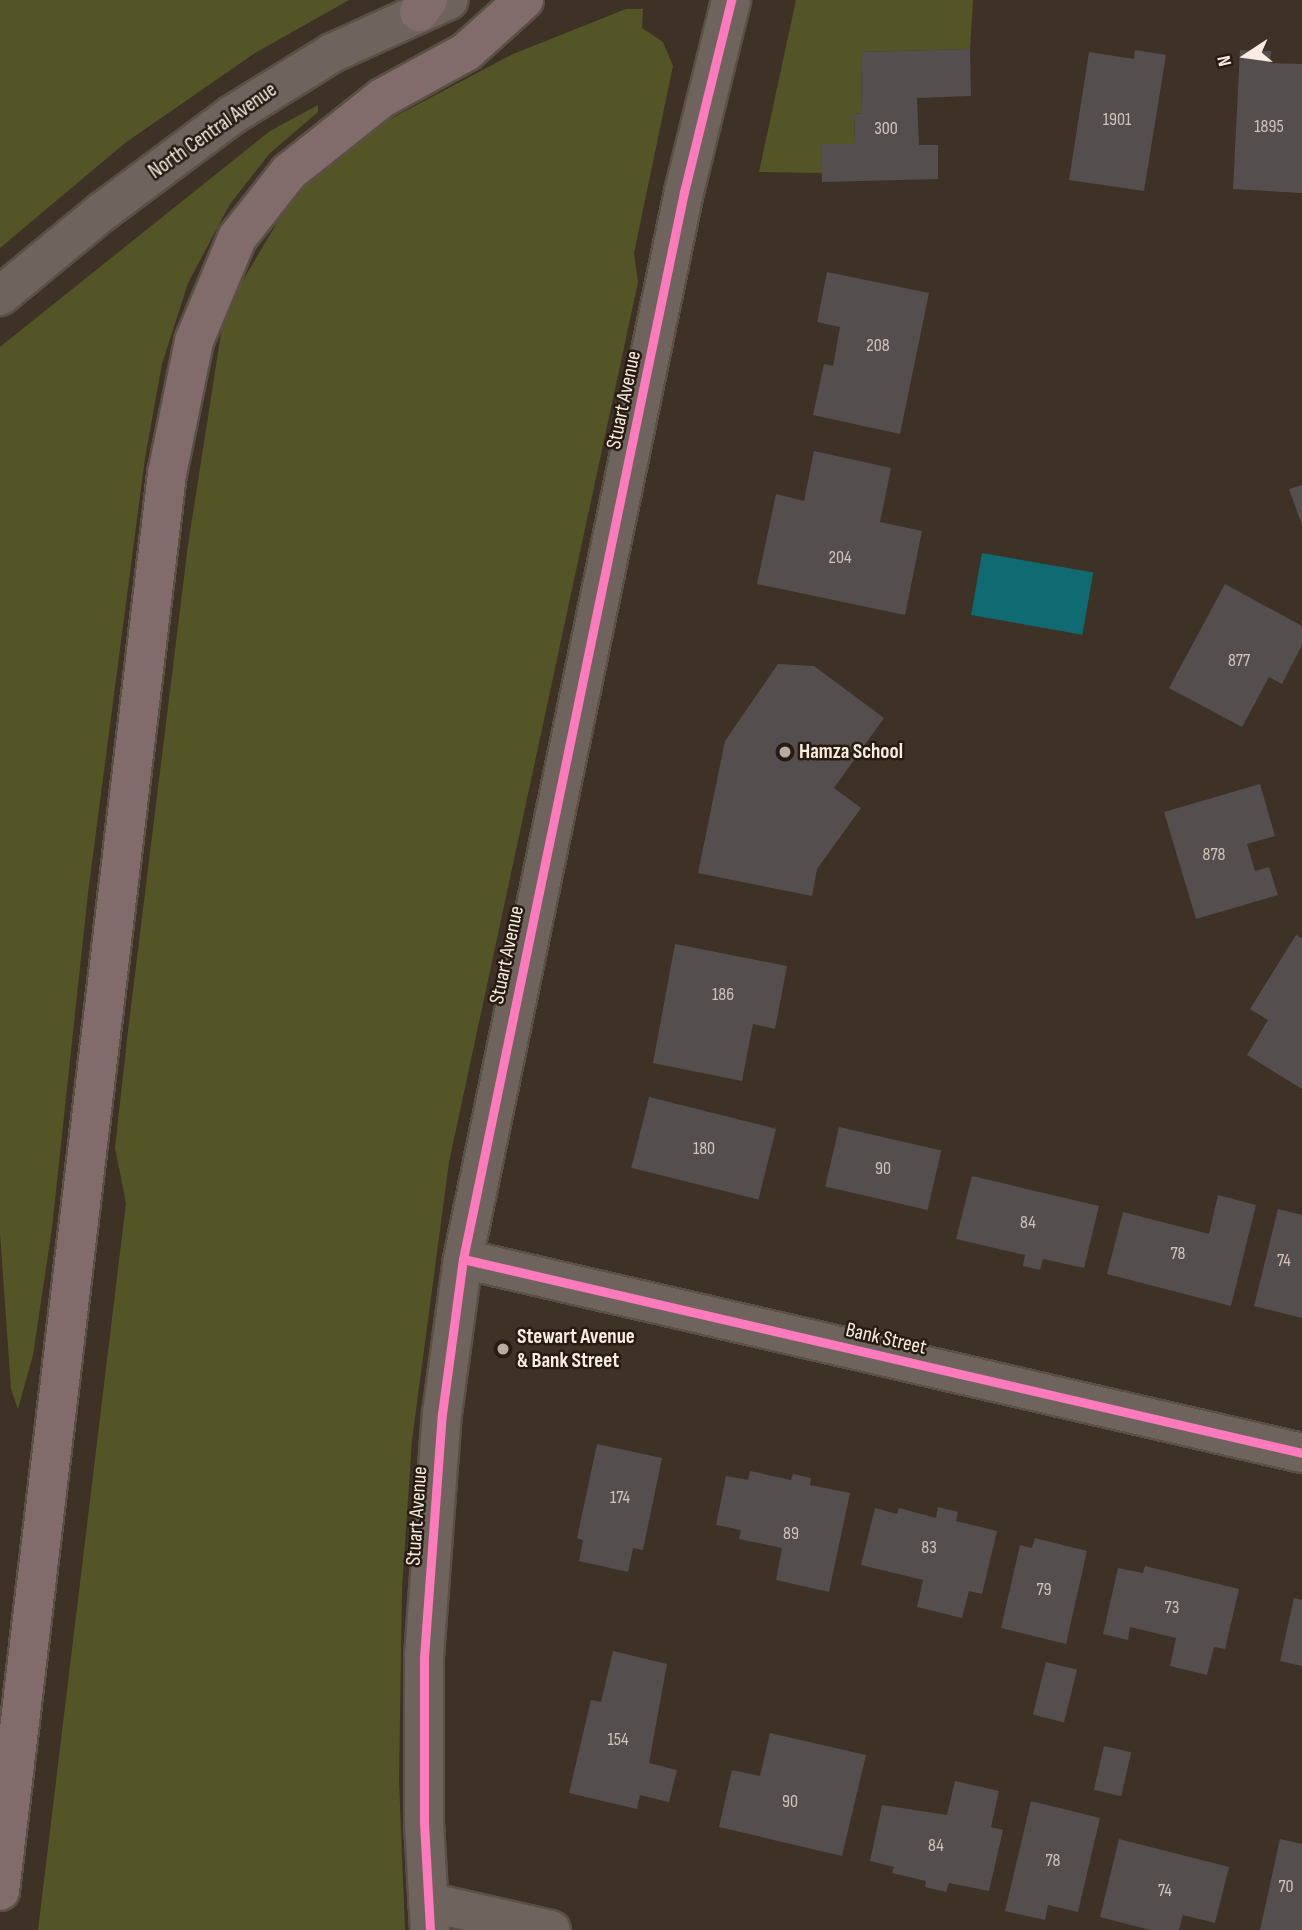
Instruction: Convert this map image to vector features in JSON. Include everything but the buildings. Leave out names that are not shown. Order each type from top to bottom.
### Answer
[{"type":"highway","points":[[0,1891],[167,474],[194,341],[237,238],[289,172],[371,106],[466,52],[524,0]]},
{"type":"street","name":"Stuart Avenue","points":[[429,1916],[424,1657],[442,1414],[463,1259],[684,192],[731,0]]},
{"type":"street","name":"North Central Avenue","points":[[0,296],[102,212],[232,115],[332,53],[432,4]]},
{"type":"street","name":"Bank Street","points":[[463,1259],[1302,1453]]},
{"type":"street","points":[[429,1916],[551,1930]]},
{"type":"green space","points":[[0,0],[349,0],[255,53],[125,143],[0,248]]},
{"type":"green space","points":[[796,0],[973,0],[970,49],[861,52],[862,113],[854,114],[855,144],[821,144],[822,173],[759,172]]},
{"type":"green space","points":[[626,9],[643,9],[642,28],[663,42],[673,66],[634,253],[638,282],[449,1162],[412,1440],[402,1588],[399,1781],[405,1930],[38,1930],[126,1203],[115,1148],[128,1031],[188,545],[222,327],[236,292],[278,221],[301,190],[346,147],[392,118],[513,54]]},
{"type":"green space","points":[[318,105],[318,112],[270,153],[230,204],[188,283],[162,364],[145,458],[88,893],[52,1228],[33,1355],[18,1409],[11,1389],[0,1233],[0,347],[270,131]]},
{"type":"water","points":[[982,553],[1093,573],[1082,635],[971,615]]},
{"type":"cycle path","points":[[430,1930],[424,1822],[424,1657],[442,1414],[463,1259],[684,192],[731,0]]},
{"type":"cycle path","points":[[463,1259],[1302,1453]]},
{"type":"place","name":"Hamza School","points":[[785,752]]},
{"type":"place","name":"Stewart Avenue & Bank Street","points":[[503,1349]]}]
